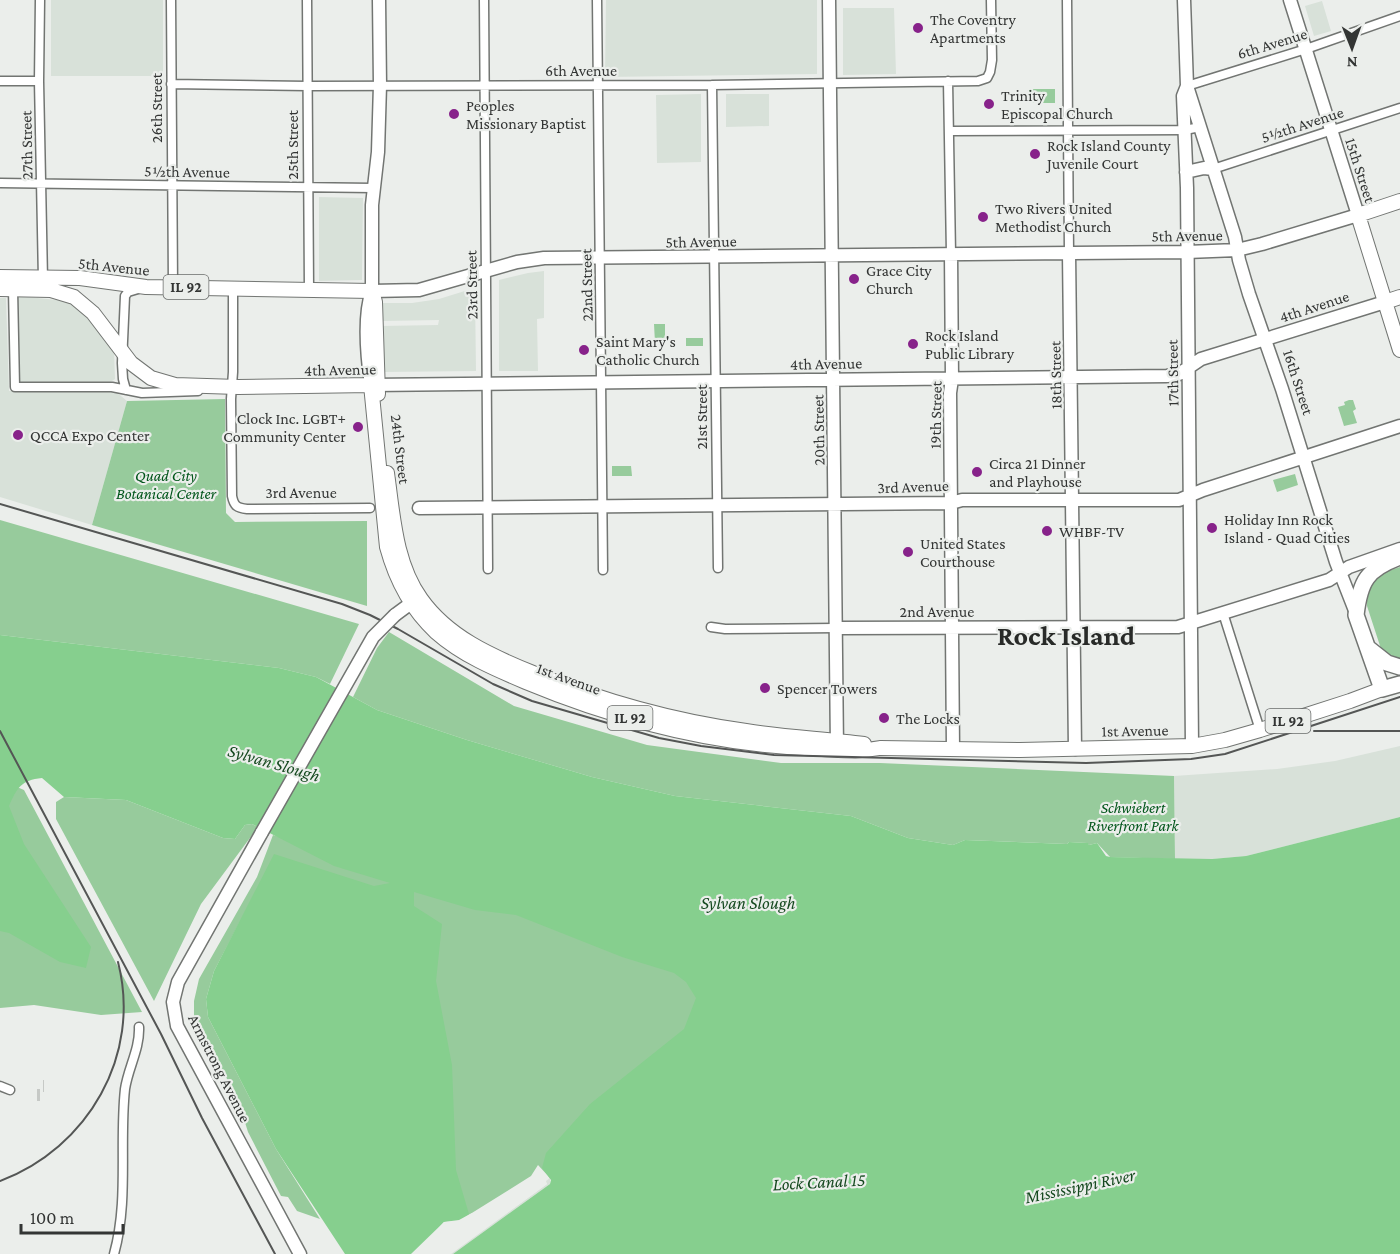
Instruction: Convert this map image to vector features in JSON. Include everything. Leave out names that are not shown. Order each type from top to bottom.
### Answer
[{"type":"highway","points":[[1356,615],[1361,592],[1369,573],[1385,562],[1400,557]]},
{"type":"highway","name":"16th Street","points":[[1356,615],[1382,689]]},
{"type":"highway","points":[[1368,648],[1387,663],[1400,667]]},
{"type":"highway","name":"1st Avenue","points":[[1382,689],[1400,673]]},
{"type":"highway","name":"1st Avenue","points":[[1382,689],[1400,684]]},
{"type":"main road","name":"5th Avenue","points":[[1358,215],[1400,201]]},
{"type":"main road","name":"15th Street","points":[[1358,215],[1400,350]]},
{"type":"main road","name":"5th Avenue","points":[[0,277],[44,284],[74,297],[84,304],[131,363],[151,378],[175,385],[235,386]]},
{"type":"main road","name":"5th Avenue","points":[[6,289],[86,278],[146,287],[372,291]]},
{"type":"main road","name":"24th Street","points":[[372,291],[375,302],[374,385],[387,547],[393,570],[415,600]]},
{"type":"main road","name":"4th Avenue","points":[[1385,302],[1400,297]]},
{"type":"main road","name":"4th Avenue","points":[[235,386],[374,385]]},
{"type":"main road","name":"1st Avenue","points":[[415,600],[437,633],[462,651],[510,675],[581,703],[638,721],[710,737],[772,745],[837,746],[863,752],[880,748],[1075,749],[1192,746],[1260,730],[1382,689]]},
{"type":"street","name":"27th Street","points":[[40,0],[39,81],[44,284]]},
{"type":"street","name":"26th Street","points":[[171,0],[173,287]]},
{"type":"street","name":"25th Street","points":[[307,0],[309,289]]},
{"type":"street","name":"24th Street","points":[[372,291],[373,188],[378,152],[380,86],[379,0]]},
{"type":"street","name":"23rd Street","points":[[484,0],[488,569]]},
{"type":"street","name":"22nd Street","points":[[597,0],[603,570]]},
{"type":"street","name":"20th Street","points":[[829,0],[837,746]]},
{"type":"street","name":"6th Avenue","points":[[171,84],[485,86],[978,81],[989,75],[992,60],[991,0]]},
{"type":"street","name":"18th Street","points":[[1067,0],[1075,749]]},
{"type":"street","name":"17th Street","points":[[1184,0],[1187,86],[1183,96],[1186,172],[1192,746]]},
{"type":"street","name":"15th Street","points":[[1290,0],[1358,215]]},
{"type":"street","name":"6th Avenue","points":[[1187,86],[1306,49],[1400,16]]},
{"type":"street","points":[[0,81],[39,81]]},
{"type":"street","name":"19th Street","points":[[948,81],[953,749]]},
{"type":"street","name":"21st Street","points":[[712,85],[718,568]]},
{"type":"street","name":"16th Street","points":[[1187,86],[1235,237],[1249,294],[1266,339],[1340,572],[1356,615]]},
{"type":"street","name":"5½th Avenue","points":[[1213,169],[1400,108]]},
{"type":"street","points":[[949,131],[1185,130],[1200,127]]},
{"type":"street","points":[[1186,172],[1204,168],[1213,169]]},
{"type":"street","name":"5½th Avenue","points":[[0,183],[373,188]]},
{"type":"street","name":"5th Avenue","points":[[372,291],[419,290],[529,260],[600,257],[1237,250],[1358,215]]},
{"type":"street","points":[[126,390],[123,379],[122,351],[125,296],[128,292],[146,287]]},
{"type":"street","points":[[233,288],[235,386]]},
{"type":"street","points":[[6,289],[15,387],[112,387],[142,393],[201,391],[213,386]]},
{"type":"street","name":"4th Avenue","points":[[374,385],[1167,376],[1179,374],[1201,359],[1385,302]]},
{"type":"street","name":"3rd Avenue","points":[[235,386],[232,496],[236,507],[247,509],[370,508]]},
{"type":"street","name":"3rd Avenue","points":[[418,508],[836,505],[951,503],[962,500],[1175,500],[1400,426]]},
{"type":"street","name":"2nd Avenue","points":[[711,627],[725,630],[1178,627],[1329,580],[1340,572],[1400,549]]},
{"type":"street","name":"Armstrong Avenue","points":[[300,1254],[178,1029],[173,1002],[178,982],[357,664],[378,630],[415,600]]},
{"type":"street","points":[[1223,613],[1260,730]]},
{"type":"street","points":[[114,1254],[122,1210],[125,1089],[137,1047],[139,1027]]},
{"type":"street","points":[[0,1086],[10,1090]]},
{"type":"shaded area","points":[[51,0],[163,0],[163,76],[51,76]]},
{"type":"shaded area","points":[[606,0],[817,0],[817,74],[605,77]]},
{"type":"shaded area","points":[[1322,1],[1331,31],[1314,36],[1305,6]]},
{"type":"shaded area","points":[[843,8],[894,8],[896,74],[843,75]]},
{"type":"shaded area","points":[[701,94],[701,162],[657,163],[656,95]]},
{"type":"shaded area","points":[[726,94],[769,94],[769,126],[726,127]]},
{"type":"shaded area","points":[[319,197],[363,198],[362,280],[319,281]]},
{"type":"shaded area","points":[[544,271],[544,318],[537,319],[538,371],[499,371],[499,280]]},
{"type":"shaded area","points":[[468,290],[475,294],[476,371],[382,372],[381,326],[438,325],[439,320],[382,321],[382,303],[412,303],[439,299]]},
{"type":"shaded area","points":[[18,296],[57,300],[71,304],[82,312],[114,350],[115,379],[109,383],[19,383]]},
{"type":"shaded area","points":[[0,298],[6,298],[9,391],[115,391],[127,401],[92,525],[0,497]]},
{"type":"shaded area","points":[[1400,746],[1400,817],[1246,856],[1175,859],[1174,776],[1277,769],[1335,761]]},
{"type":"shaded area","points":[[550,1178],[550,1184],[451,1254],[547,1184],[546,1181]]},
{"type":"green space","points":[[1029,89],[1055,89],[1055,103],[1030,103]]},
{"type":"green space","points":[[654,324],[665,324],[665,343],[655,343]]},
{"type":"green space","points":[[686,338],[703,338],[703,346],[686,346]]},
{"type":"green space","name":"Quad City Botanical Center","points":[[225,399],[226,513],[235,522],[367,521],[367,606],[92,525],[127,401]]},
{"type":"green space","points":[[1353,400],[1356,409],[1353,411],[1357,423],[1344,426],[1338,407],[1345,405],[1344,402]]},
{"type":"green space","points":[[612,466],[631,466],[632,476],[612,476]]},
{"type":"green space","points":[[1295,474],[1298,485],[1277,492],[1273,480]]},
{"type":"green space","points":[[0,520],[359,624],[330,684],[316,677],[279,668],[0,635]]},
{"type":"green space","points":[[1400,567],[1400,662],[1382,652],[1367,606],[1369,591],[1376,580],[1386,572]]},
{"type":"green space","name":"Schwiebert Riverfront Park","points":[[389,632],[514,706],[647,745],[781,763],[880,763],[1174,776],[1175,859],[1110,857],[1097,843],[1089,845],[1069,842],[1067,844],[965,840],[953,845],[908,838],[851,816],[675,796],[592,777],[467,740],[377,710],[353,697],[377,648]]},
{"type":"green space","points":[[17,787],[24,790],[142,1012],[101,1015],[34,1005],[0,1008],[0,803]]},
{"type":"green space","points":[[64,797],[126,800],[223,838],[235,839],[245,825],[252,824],[258,827],[201,904],[154,1001],[56,819],[56,802]]},
{"type":"green space","points":[[273,835],[641,949],[727,1004],[550,1178],[538,1165],[531,1176],[459,1221],[257,889],[214,971],[206,999],[208,1017],[276,1149],[320,1219],[297,1211],[288,1197],[281,1196],[248,1132],[238,1100],[226,1077],[202,1045],[194,1023],[194,1001],[199,979],[257,877]]},
{"type":"water","points":[[0,635],[279,668],[316,677],[377,710],[467,740],[592,777],[675,796],[851,816],[908,838],[953,845],[965,840],[1067,844],[1069,842],[1088,843],[1089,845],[1097,843],[1106,856],[1110,857],[1212,859],[1246,856],[1400,817],[1400,1254],[453,1254],[550,1184],[551,1180],[542,1168],[546,1153],[590,1104],[684,1029],[696,998],[686,982],[674,973],[622,957],[516,915],[475,910],[414,892],[414,906],[442,924],[436,981],[452,1065],[456,1170],[469,1214],[459,1221],[444,1222],[416,1254],[345,1254],[276,1149],[208,1017],[206,999],[214,971],[274,854],[374,886],[390,883],[334,866],[252,824],[245,825],[235,839],[223,838],[126,800],[64,797],[42,778],[24,783],[9,806],[24,844],[91,947],[86,968],[60,962],[9,933],[0,931]]},
{"type":"pier","points":[[547,1184],[450,1254],[452,1252]]},
{"type":"pier","points":[[472,1213],[471,1217],[460,1223],[446,1225],[432,1244],[421,1254],[411,1254],[444,1222],[459,1220]]},
{"type":"railway","points":[[0,504],[342,604],[398,629],[493,684],[532,701],[659,738],[701,746],[774,755],[1086,763],[1191,759],[1225,754],[1400,697]]},
{"type":"railway","points":[[0,731],[275,1254]]},
{"type":"railway","points":[[1314,731],[1400,731]]},
{"type":"railway","points":[[0,1181],[31,1166],[59,1146],[82,1122],[101,1094],[114,1063],[122,1031],[123,997],[118,962]]},
{"type":"place","name":"The Coventry Apartments","points":[[918,28]]},
{"type":"place","name":"Trinity Episcopal Church","points":[[989,104]]},
{"type":"place","name":"Peoples Missionary Baptist","points":[[454,114]]},
{"type":"place","name":"Rock Island County Juvenile Court","points":[[1035,154]]},
{"type":"place","name":"Two Rivers United Methodist Church","points":[[983,217]]},
{"type":"place","name":"Grace City Church","points":[[854,279]]},
{"type":"place","name":"Rock Island Public Library","points":[[913,344]]},
{"type":"place","name":"Saint Mary's Catholic Church","points":[[584,350]]},
{"type":"place","name":"Clock Inc. LGBT+ Community Center","points":[[358,427]]},
{"type":"place","name":"QCCA Expo Center","points":[[18,435]]},
{"type":"place","name":"Circa 21 Dinner and Playhouse","points":[[977,472]]},
{"type":"place","name":"Holiday Inn Rock Island - Quad Cities","points":[[1212,528]]},
{"type":"place","name":"WHBF-TV","points":[[1047,531]]},
{"type":"place","name":"United States Courthouse","points":[[908,552]]},
{"type":"place","name":"Spencer Towers","points":[[765,688]]},
{"type":"place","name":"The Locks","points":[[884,718]]},
{"type":"district","name":"Rock Island","points":[[1066,635]]},
{"type":"water label","name":"Sylvan Slough","points":[[274,763]]},
{"type":"water label","name":"Sylvan Slough","points":[[748,903]]},
{"type":"water label","name":"Lock Canal 15","points":[[819,1182]]},
{"type":"water label","name":"Mississippi River","points":[[1080,1186]]}]
